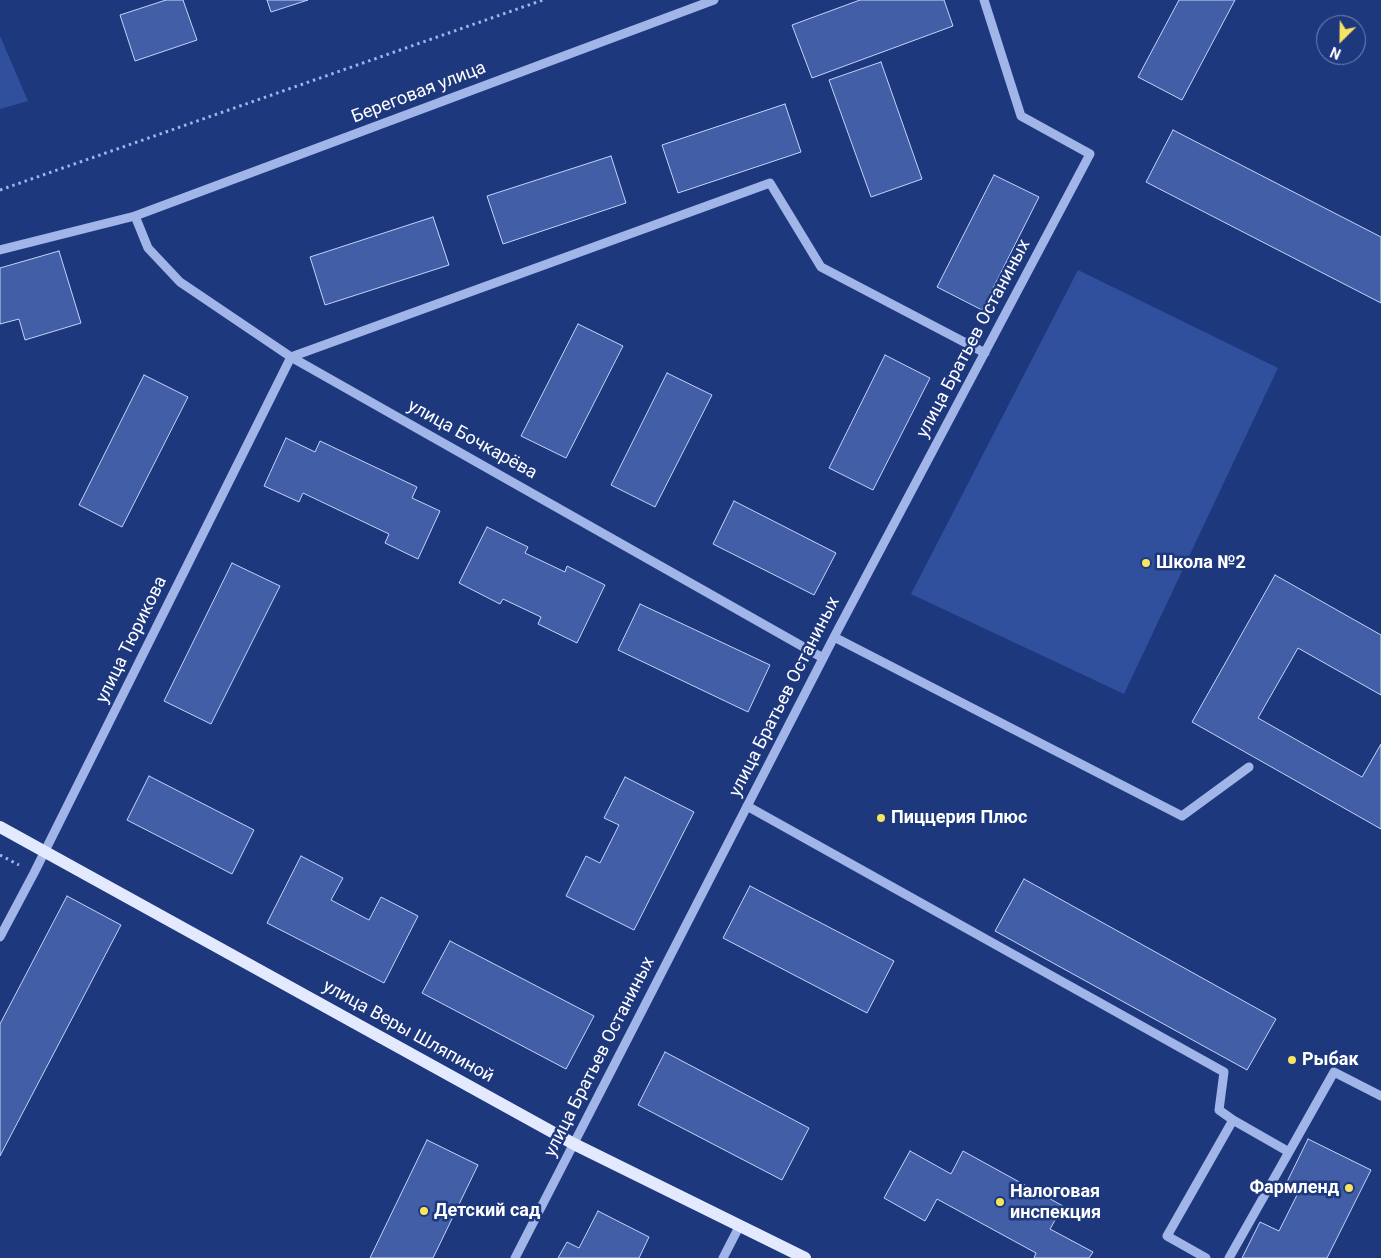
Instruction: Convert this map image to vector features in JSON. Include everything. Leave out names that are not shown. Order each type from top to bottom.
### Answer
[{"type":"main road","name":"улица Веры Шляпиной","points":[[0,827],[574,1144],[804,1258]]},
{"type":"street","name":"Береговая улица","points":[[0,250],[135,216],[714,0]]},
{"type":"street","name":"улица Братьев Останиных","points":[[515,1258],[823,658],[1090,154],[1021,116],[984,0]]},
{"type":"street","points":[[291,357],[770,183],[821,267],[985,353]]},
{"type":"street","name":"улица Бочкарёва","points":[[135,216],[148,248],[180,282],[291,357],[823,658]]},
{"type":"street","name":"улица Тюрикова","points":[[0,937],[45,852],[291,357]]},
{"type":"street","points":[[834,637],[1182,816],[1249,767]]},
{"type":"street","points":[[747,806],[1224,1072],[1219,1110],[1289,1152]]},
{"type":"street","points":[[1229,1258],[1334,1072],[1381,1096]]},
{"type":"street","points":[[1206,1258],[1167,1236],[1233,1120]]},
{"type":"street","points":[[723,1258],[740,1225]]},
{"type":"path","points":[[0,190],[543,0]]},
{"type":"shaded area","points":[[0,36],[28,101],[0,109]]},
{"type":"shaded area","points":[[1078,270],[1278,368],[1124,694],[911,594]]},
{"type":"building","points":[[166,0],[183,0],[197,40],[135,61],[120,15]]},
{"type":"building","points":[[267,0],[308,0],[271,12]]},
{"type":"building","points":[[860,0],[944,0],[953,26],[812,78],[792,25]]},
{"type":"building","points":[[1179,0],[1235,0],[1182,100],[1138,77]]},
{"type":"building","points":[[881,62],[922,179],[871,197],[829,80]]},
{"type":"building","points":[[785,104],[801,152],[678,193],[662,145]]},
{"type":"building","points":[[1173,130],[1381,237],[1381,303],[1146,182]]},
{"type":"building","points":[[611,156],[626,203],[503,244],[487,196]]},
{"type":"building","points":[[994,175],[1039,197],[982,310],[937,287]]},
{"type":"building","points":[[433,217],[449,265],[325,305],[310,257]]},
{"type":"building","points":[[59,251],[81,323],[25,340],[19,319],[0,324],[0,268]]},
{"type":"building","points":[[578,324],[623,346],[566,458],[521,436]]},
{"type":"building","points":[[885,355],[930,378],[873,490],[829,468]]},
{"type":"building","points":[[667,373],[712,395],[655,507],[611,485]]},
{"type":"building","points":[[144,375],[188,397],[122,527],[79,505]]},
{"type":"building","points":[[286,438],[315,452],[320,441],[417,487],[412,498],[440,511],[418,559],[385,543],[389,534],[303,493],[299,502],[264,486]]},
{"type":"building","points":[[734,501],[836,553],[814,595],[713,544]]},
{"type":"building","points":[[487,527],[528,547],[525,553],[565,572],[567,566],[605,585],[577,643],[538,624],[541,617],[503,599],[500,604],[459,583]]},
{"type":"building","points":[[232,563],[280,586],[211,724],[164,701]]},
{"type":"building","points":[[1275,575],[1381,635],[1381,695],[1298,648],[1258,718],[1362,777],[1381,744],[1381,829],[1192,722]]},
{"type":"building","points":[[640,604],[770,665],[748,712],[618,650]]},
{"type":"building","points":[[149,776],[254,830],[232,874],[127,820]]},
{"type":"building","points":[[625,777],[694,812],[634,930],[566,896],[586,856],[600,863],[619,825],[604,818]]},
{"type":"building","points":[[301,856],[343,878],[331,900],[369,920],[381,897],[418,916],[384,983],[267,923]]},
{"type":"building","points":[[1024,879],[1276,1019],[1247,1070],[995,931]]},
{"type":"building","points":[[750,886],[894,961],[867,1013],[723,938]]},
{"type":"building","points":[[67,896],[121,925],[0,1156],[0,1024]]},
{"type":"building","points":[[450,941],[594,1016],[566,1069],[422,993]]},
{"type":"building","points":[[665,1052],[809,1128],[782,1180],[638,1105]]},
{"type":"building","points":[[1308,1139],[1371,1170],[1327,1258],[1242,1258],[1260,1222],[1279,1231],[1298,1193],[1285,1186]]},
{"type":"building","name":"Детский сад","points":[[427,1140],[478,1165],[433,1258],[370,1258]]},
{"type":"building","name":"Налоговая инспекция","points":[[910,1151],[951,1174],[963,1151],[1063,1206],[1050,1229],[1093,1252],[1089,1258],[1034,1258],[1036,1253],[937,1199],[925,1221],[884,1198]]},
{"type":"building","points":[[598,1211],[649,1237],[639,1258],[558,1258],[567,1242],[579,1248]]},
{"type":"place","name":"Школа №2","points":[[1146,563]]},
{"type":"place","name":"Пиццерия Плюс","points":[[881,818]]},
{"type":"place","name":"Рыбак","points":[[1292,1060]]},
{"type":"place","name":"Фармленд","points":[[1349,1188]]},
{"type":"place","name":"Налоговая инспекция","points":[[1000,1202]]},
{"type":"place","name":"Детский сад","points":[[424,1211]]}]
